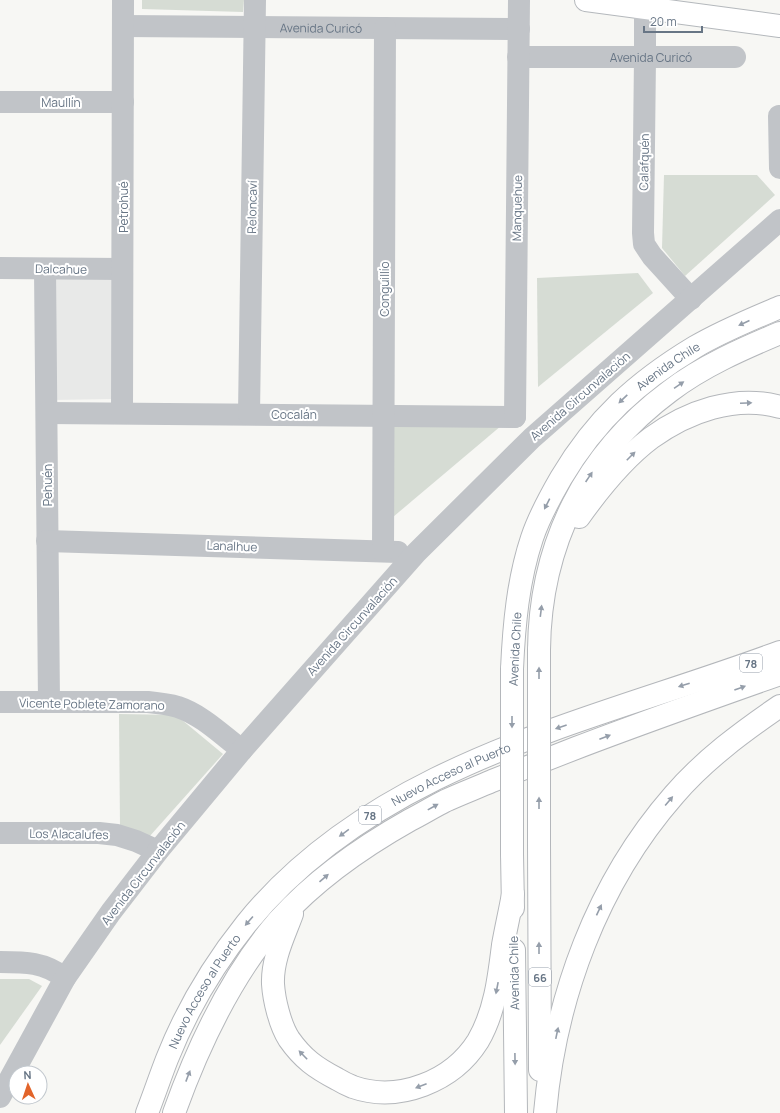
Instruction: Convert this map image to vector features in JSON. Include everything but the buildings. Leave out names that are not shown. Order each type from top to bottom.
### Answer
[{"type":"main road","points":[[586,0],[645,8],[688,7],[780,26]]},
{"type":"main road","name":"Avenida Chile","points":[[516,1113],[512,854],[512,669],[517,607],[521,582],[532,538],[554,491],[580,447],[595,428],[630,393],[653,374],[696,346],[780,307]]},
{"type":"main road","name":"Avenida Chile","points":[[540,1113],[539,650],[541,611],[553,552],[561,530],[582,487],[618,438],[636,419],[671,390],[693,376],[731,355],[780,333]]},
{"type":"main road","points":[[553,552],[593,497],[616,471],[632,454],[667,427],[704,410],[724,404],[751,402],[780,406]]},
{"type":"main road","points":[[721,673],[780,638]]},
{"type":"main road","name":"Nuevo Acceso al Puerto","points":[[147,1113],[168,1057],[184,1022],[202,988],[223,955],[247,923],[273,894],[302,866],[360,821],[428,783],[504,749],[571,723],[780,652]]},
{"type":"main road","name":"Nuevo Acceso al Puerto","points":[[174,1113],[192,1064],[221,1007],[246,964],[265,937],[295,904],[326,876],[358,852],[444,801],[650,720],[780,674]]},
{"type":"main road","points":[[545,1113],[551,1059],[568,991],[593,922],[617,873],[651,822],[675,794],[721,750],[747,728],[780,706]]},
{"type":"main road","points":[[295,904],[279,948],[275,963],[273,983],[276,1002],[288,1037],[310,1062],[323,1072],[353,1087],[374,1092],[400,1092],[438,1079],[453,1068],[467,1056],[485,1027],[496,992],[513,894]]},
{"type":"street","name":"Petrohué","points":[[122,413],[123,0]]},
{"type":"street","name":"Reloncaví","points":[[249,414],[254,0]]},
{"type":"street","name":"Manquehue","points":[[515,417],[519,0]]},
{"type":"street","name":"Calafquén","points":[[645,8],[644,244],[652,256],[691,299]]},
{"type":"street","name":"Avenida Curicó","points":[[123,26],[519,29]]},
{"type":"street","name":"Conguillío","points":[[383,551],[385,28]]},
{"type":"street","name":"Avenida Curicó","points":[[518,57],[735,57]]},
{"type":"street","name":"Maullín","points":[[0,102],[123,102]]},
{"type":"street","points":[[780,116],[780,168]]},
{"type":"street","name":"Avenida Circunvalación","points":[[0,1098],[65,978],[111,912],[158,851],[242,750],[416,553],[532,438],[780,220]]},
{"type":"street","name":"Dalcahue","points":[[0,268],[122,269]]},
{"type":"street","name":"Pehuén","points":[[45,269],[49,702]]},
{"type":"street","name":"Cocalán","points":[[46,413],[515,417]]},
{"type":"street","points":[[515,417],[532,438]]},
{"type":"street","name":"Lanalhue","points":[[47,541],[416,553]]},
{"type":"street","name":"Vicente Poblete Zamorano","points":[[0,702],[164,703],[191,712],[242,750]]},
{"type":"street","name":"Los Alacalufes","points":[[0,833],[99,833],[117,835],[136,841],[158,851]]},
{"type":"street","points":[[0,962],[29,962],[40,964],[58,972],[65,978]]},
{"type":"shaded area","points":[[142,0],[244,0],[243,12],[142,9]]},
{"type":"shaded area","points":[[664,175],[757,175],[775,195],[685,276],[662,248]]},
{"type":"shaded area","points":[[638,273],[653,293],[538,387],[537,278]]},
{"type":"shaded area","points":[[49,276],[112,276],[114,399],[52,400]]},
{"type":"shaded area","points":[[508,420],[393,517],[393,421]]},
{"type":"shaded area","points":[[119,714],[176,715],[223,754],[149,837],[120,826]]},
{"type":"shaded area","points":[[0,979],[29,979],[42,986],[0,1045]]}]
